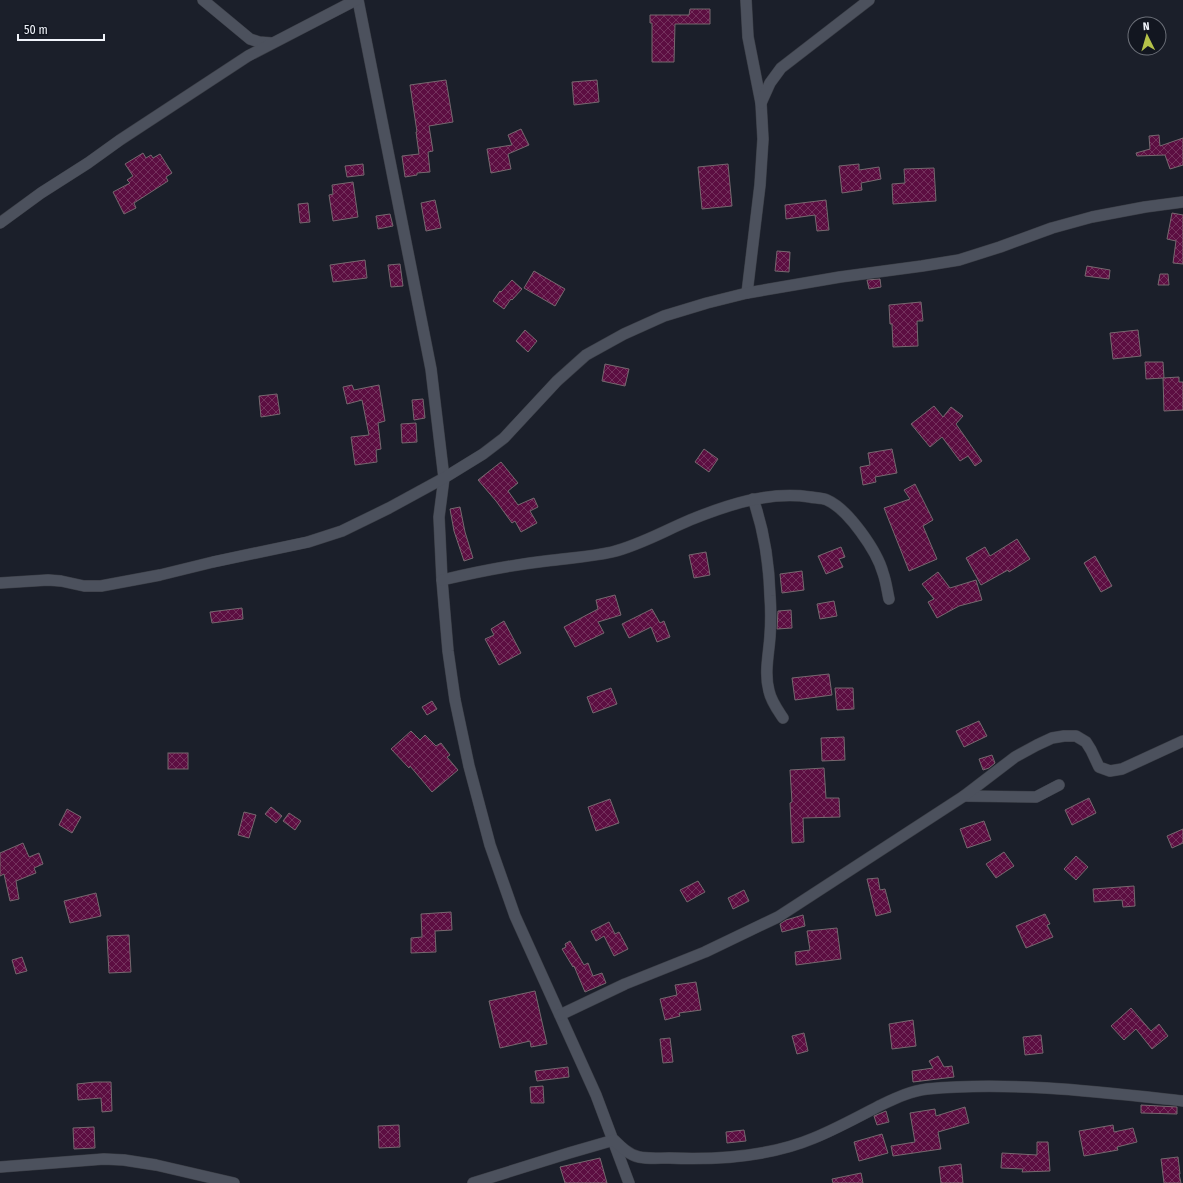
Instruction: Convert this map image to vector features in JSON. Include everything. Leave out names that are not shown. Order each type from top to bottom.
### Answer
[{"type":"street","points":[[203,0],[250,39],[259,42],[272,43]]},
{"type":"street","points":[[0,224],[41,193],[248,56],[357,0],[431,369],[444,478],[439,517],[442,580],[455,700],[469,766],[490,845],[515,916],[596,1095],[629,1183]]},
{"type":"street","points":[[746,0],[748,37],[761,103],[763,138],[760,185],[747,293]]},
{"type":"street","points":[[761,103],[770,83],[781,68],[868,0]]},
{"type":"street","points":[[242,33],[247,46],[248,56]]},
{"type":"street","points":[[0,583],[48,580],[84,586],[101,586],[160,576],[213,562],[301,544],[342,531],[389,508],[444,478],[483,454],[504,438],[557,381],[586,355],[624,334],[664,316],[707,302],[747,293],[840,277],[959,260],[1052,228],[1092,217],[1145,207],[1183,202]]},
{"type":"street","points":[[442,580],[499,567],[612,552],[664,533],[695,518],[736,503],[778,495],[805,496],[826,499],[839,507],[852,520],[866,539],[883,572],[889,599]]},
{"type":"street","points":[[753,499],[763,529],[770,594],[770,634],[767,680],[769,691],[775,707],[783,718]]},
{"type":"street","points":[[560,1015],[625,984],[705,952],[778,917],[964,796],[1015,758],[1052,738],[1076,736],[1086,742],[1099,767],[1110,772],[1122,769],[1183,741]]},
{"type":"street","points":[[964,796],[1036,797],[1059,785]]},
{"type":"street","points":[[614,1140],[625,1150],[638,1157],[697,1159],[749,1155],[777,1150],[814,1138],[899,1096],[925,1089],[968,1086],[1062,1090],[1183,1101]]},
{"type":"street","points":[[473,1183],[614,1140]]},
{"type":"street","points":[[0,1167],[104,1159],[124,1160],[234,1183]]},
{"type":"building","points":[[690,9],[710,9],[710,24],[675,24],[674,62],[652,62],[652,23],[650,23],[650,15],[689,15]]},
{"type":"building","points":[[446,80],[453,122],[429,126],[433,151],[428,152],[430,172],[417,173],[417,175],[405,177],[402,156],[419,154],[410,85]]},
{"type":"building","points":[[597,80],[599,102],[574,105],[572,82]]},
{"type":"building","points":[[521,129],[529,145],[508,154],[511,169],[491,173],[487,149],[512,145],[508,135]]},
{"type":"building","points":[[1159,135],[1160,146],[1183,138],[1183,165],[1170,169],[1165,155],[1137,156],[1136,153],[1150,149],[1149,136]]},
{"type":"building","points":[[143,153],[146,158],[151,155],[153,158],[160,154],[172,173],[166,177],[168,181],[134,203],[136,208],[124,214],[113,192],[130,183],[127,180],[133,176],[125,164]]},
{"type":"building","points":[[363,164],[364,175],[347,177],[345,166]]},
{"type":"building","points":[[728,164],[732,206],[702,209],[698,167]]},
{"type":"building","points":[[859,164],[859,170],[879,167],[881,179],[861,183],[862,190],[842,193],[839,166]]},
{"type":"building","points":[[934,168],[936,201],[893,204],[892,184],[905,183],[904,169]]},
{"type":"building","points":[[353,182],[358,217],[333,221],[329,195],[333,194],[332,185]]},
{"type":"building","points":[[435,200],[441,228],[426,231],[421,203]]},
{"type":"building","points":[[826,200],[829,230],[817,231],[815,215],[786,219],[785,205]]},
{"type":"building","points":[[308,203],[310,222],[300,223],[298,204]]},
{"type":"building","points":[[1172,213],[1183,215],[1183,264],[1173,263],[1176,241],[1167,239]]},
{"type":"building","points":[[390,214],[393,226],[378,229],[376,216]]},
{"type":"building","points":[[777,251],[790,252],[789,272],[775,271]]},
{"type":"building","points":[[365,260],[367,278],[333,282],[330,265]]},
{"type":"building","points":[[400,264],[403,286],[391,287],[388,265]]},
{"type":"building","points":[[1087,266],[1110,270],[1109,279],[1085,276]]},
{"type":"building","points":[[534,271],[565,289],[555,306],[524,288]]},
{"type":"building","points":[[1160,274],[1168,274],[1169,285],[1158,285]]},
{"type":"building","points":[[880,279],[881,287],[869,289],[867,280]]},
{"type":"building","points":[[512,280],[522,289],[512,300],[511,299],[504,309],[493,301],[500,291],[501,292]]},
{"type":"building","points":[[921,302],[923,321],[917,321],[918,346],[893,347],[889,305]]},
{"type":"building","points":[[525,330],[537,341],[528,352],[516,341]]},
{"type":"building","points":[[1138,330],[1141,356],[1113,359],[1110,333]]},
{"type":"building","points":[[1145,362],[1163,362],[1164,378],[1146,379]]},
{"type":"building","points":[[605,364],[629,369],[625,386],[602,381]]},
{"type":"building","points":[[1179,377],[1179,382],[1183,382],[1183,410],[1164,411],[1163,378]]},
{"type":"building","points":[[352,385],[354,390],[379,385],[385,421],[378,423],[381,449],[376,450],[377,462],[355,465],[351,437],[369,435],[362,400],[347,404],[343,387]]},
{"type":"building","points":[[277,394],[280,414],[261,417],[259,396]]},
{"type":"building","points":[[423,399],[425,418],[414,420],[412,400]]},
{"type":"building","points":[[934,406],[943,417],[951,407],[963,416],[956,424],[982,461],[975,466],[968,456],[960,461],[942,437],[930,447],[911,424]]},
{"type":"building","points":[[416,423],[417,442],[402,443],[401,424]]},
{"type":"building","points":[[704,449],[718,459],[709,472],[695,462]]},
{"type":"building","points":[[892,449],[897,473],[875,477],[876,482],[863,485],[860,467],[870,465],[868,453]]},
{"type":"building","points":[[501,462],[518,483],[508,491],[518,505],[534,498],[538,507],[530,511],[537,523],[521,532],[515,521],[512,523],[478,480]]},
{"type":"building","points":[[915,484],[933,520],[923,526],[937,559],[909,571],[884,508],[910,499],[904,490]]},
{"type":"building","points":[[460,507],[465,532],[473,558],[464,561],[454,531],[450,509]]},
{"type":"building","points":[[1017,539],[1030,559],[1009,572],[1008,570],[981,585],[966,558],[985,547],[990,556]]},
{"type":"building","points":[[841,547],[845,557],[839,559],[843,567],[826,574],[818,556]]},
{"type":"building","points":[[706,552],[710,575],[694,578],[689,555]]},
{"type":"building","points":[[1095,556],[1112,586],[1101,592],[1084,563]]},
{"type":"building","points":[[802,571],[804,590],[782,593],[780,574]]},
{"type":"building","points":[[938,572],[950,588],[976,580],[982,600],[959,606],[937,618],[928,602],[934,599],[922,584]]},
{"type":"building","points":[[615,595],[621,615],[598,622],[604,633],[575,647],[564,627],[598,609],[596,600]]},
{"type":"building","points":[[834,601],[837,616],[820,619],[817,604]]},
{"type":"building","points":[[242,608],[243,619],[212,623],[210,612]]},
{"type":"building","points":[[652,609],[660,623],[664,621],[670,637],[657,642],[651,627],[629,638],[622,624]]},
{"type":"building","points":[[791,610],[792,628],[777,629],[778,611]]},
{"type":"building","points":[[504,621],[521,653],[499,665],[485,639],[494,635],[491,629]]},
{"type":"building","points":[[829,674],[832,695],[795,700],[792,678]]},
{"type":"building","points":[[611,688],[617,704],[593,713],[587,697]]},
{"type":"building","points":[[835,688],[853,688],[854,709],[837,710]]},
{"type":"building","points":[[432,701],[437,709],[427,715],[422,707]]},
{"type":"building","points":[[979,721],[987,736],[964,747],[956,731]]},
{"type":"building","points":[[411,731],[420,740],[425,735],[436,746],[441,743],[450,755],[447,757],[458,770],[432,792],[410,766],[409,768],[391,749]]},
{"type":"building","points":[[844,737],[845,760],[822,761],[821,738]]},
{"type":"building","points":[[168,753],[188,753],[188,769],[168,769]]},
{"type":"building","points":[[992,755],[995,763],[989,768],[983,770],[979,759]]},
{"type":"building","points":[[824,768],[826,798],[839,798],[840,817],[803,818],[804,842],[792,843],[790,770]]},
{"type":"building","points":[[1089,798],[1096,813],[1072,825],[1065,810]]},
{"type":"building","points":[[610,799],[619,823],[596,831],[588,807]]},
{"type":"building","points":[[271,807],[282,816],[276,823],[265,814]]},
{"type":"building","points":[[67,809],[81,817],[72,833],[59,825]]},
{"type":"building","points":[[244,812],[256,815],[249,838],[238,835]]},
{"type":"building","points":[[289,813],[301,821],[295,830],[283,821]]},
{"type":"building","points":[[984,821],[991,840],[967,848],[960,829]]},
{"type":"building","points":[[1183,829],[1183,843],[1172,848],[1167,836]]},
{"type":"building","points":[[23,843],[29,857],[39,853],[43,864],[34,868],[36,873],[16,881],[19,899],[10,901],[4,874],[0,876],[0,853]]},
{"type":"building","points":[[1004,852],[1014,866],[996,878],[986,864]]},
{"type":"building","points":[[1076,856],[1088,867],[1076,880],[1064,869]]},
{"type":"building","points":[[878,878],[880,890],[885,889],[891,912],[876,916],[867,879]]},
{"type":"building","points":[[698,881],[705,892],[687,902],[680,890]]},
{"type":"building","points":[[1134,886],[1135,906],[1123,907],[1122,900],[1094,902],[1093,889]]},
{"type":"building","points":[[744,890],[749,901],[733,909],[728,898]]},
{"type":"building","points":[[96,893],[101,916],[70,923],[64,901]]},
{"type":"building","points":[[451,912],[452,930],[435,931],[436,952],[411,953],[411,938],[422,937],[421,914]]},
{"type":"building","points":[[1045,914],[1050,924],[1047,925],[1053,937],[1026,948],[1016,926]]},
{"type":"building","points":[[803,915],[805,926],[782,932],[780,924],[786,920]]},
{"type":"building","points":[[609,922],[615,934],[619,932],[628,949],[614,956],[604,936],[596,941],[591,931]]},
{"type":"building","points":[[837,928],[841,959],[796,965],[795,952],[810,950],[807,931]]},
{"type":"building","points":[[129,935],[131,972],[109,973],[107,936]]},
{"type":"building","points":[[570,941],[584,965],[588,963],[593,976],[602,973],[606,983],[585,992],[574,966],[573,967],[562,949],[566,947],[565,944]]},
{"type":"building","points":[[22,957],[27,971],[16,974],[12,960]]},
{"type":"building","points":[[696,982],[701,1010],[679,1013],[680,1016],[665,1020],[660,999],[677,995],[675,985]]},
{"type":"building","points":[[535,991],[547,1044],[531,1047],[530,1041],[500,1048],[489,1001]]},
{"type":"building","points":[[1131,1008],[1151,1031],[1159,1024],[1168,1036],[1152,1049],[1136,1029],[1124,1040],[1111,1026]]},
{"type":"building","points":[[913,1020],[916,1046],[892,1049],[889,1024]]},
{"type":"building","points":[[804,1033],[808,1051],[797,1054],[792,1036]]},
{"type":"building","points":[[1041,1035],[1043,1053],[1025,1055],[1023,1037]]},
{"type":"building","points":[[670,1038],[673,1062],[663,1063],[660,1039]]},
{"type":"building","points":[[938,1056],[944,1067],[952,1066],[954,1077],[913,1082],[912,1071],[933,1068],[929,1061]]},
{"type":"building","points":[[568,1067],[569,1077],[537,1081],[535,1071]]},
{"type":"building","points":[[111,1082],[112,1111],[102,1112],[101,1098],[78,1100],[77,1084]]},
{"type":"building","points":[[543,1086],[544,1103],[531,1103],[530,1087]]},
{"type":"building","points":[[1141,1105],[1177,1107],[1177,1114],[1141,1113]]},
{"type":"building","points":[[965,1107],[969,1123],[938,1132],[941,1149],[893,1156],[891,1146],[915,1142],[910,1113],[935,1109],[936,1116]]},
{"type":"building","points":[[886,1111],[889,1122],[877,1125],[874,1116]]},
{"type":"building","points":[[399,1125],[400,1147],[379,1148],[378,1126]]},
{"type":"building","points":[[1113,1125],[1114,1132],[1133,1128],[1137,1142],[1117,1147],[1118,1150],[1084,1156],[1079,1131]]},
{"type":"building","points":[[94,1127],[95,1148],[74,1149],[73,1128]]},
{"type":"building","points":[[744,1130],[746,1141],[727,1143],[726,1132]]},
{"type":"building","points":[[882,1134],[888,1153],[859,1161],[854,1142]]},
{"type":"building","points":[[1037,1142],[1048,1142],[1050,1171],[1022,1172],[1023,1169],[1001,1168],[1002,1153],[1037,1155]]},
{"type":"building","points":[[1178,1157],[1181,1183],[1164,1183],[1161,1159]]},
{"type":"building","points":[[600,1158],[607,1183],[565,1183],[560,1167]]},
{"type":"building","points":[[961,1164],[963,1183],[941,1183],[939,1167]]},
{"type":"building","points":[[861,1173],[863,1183],[833,1183],[832,1179]]}]
